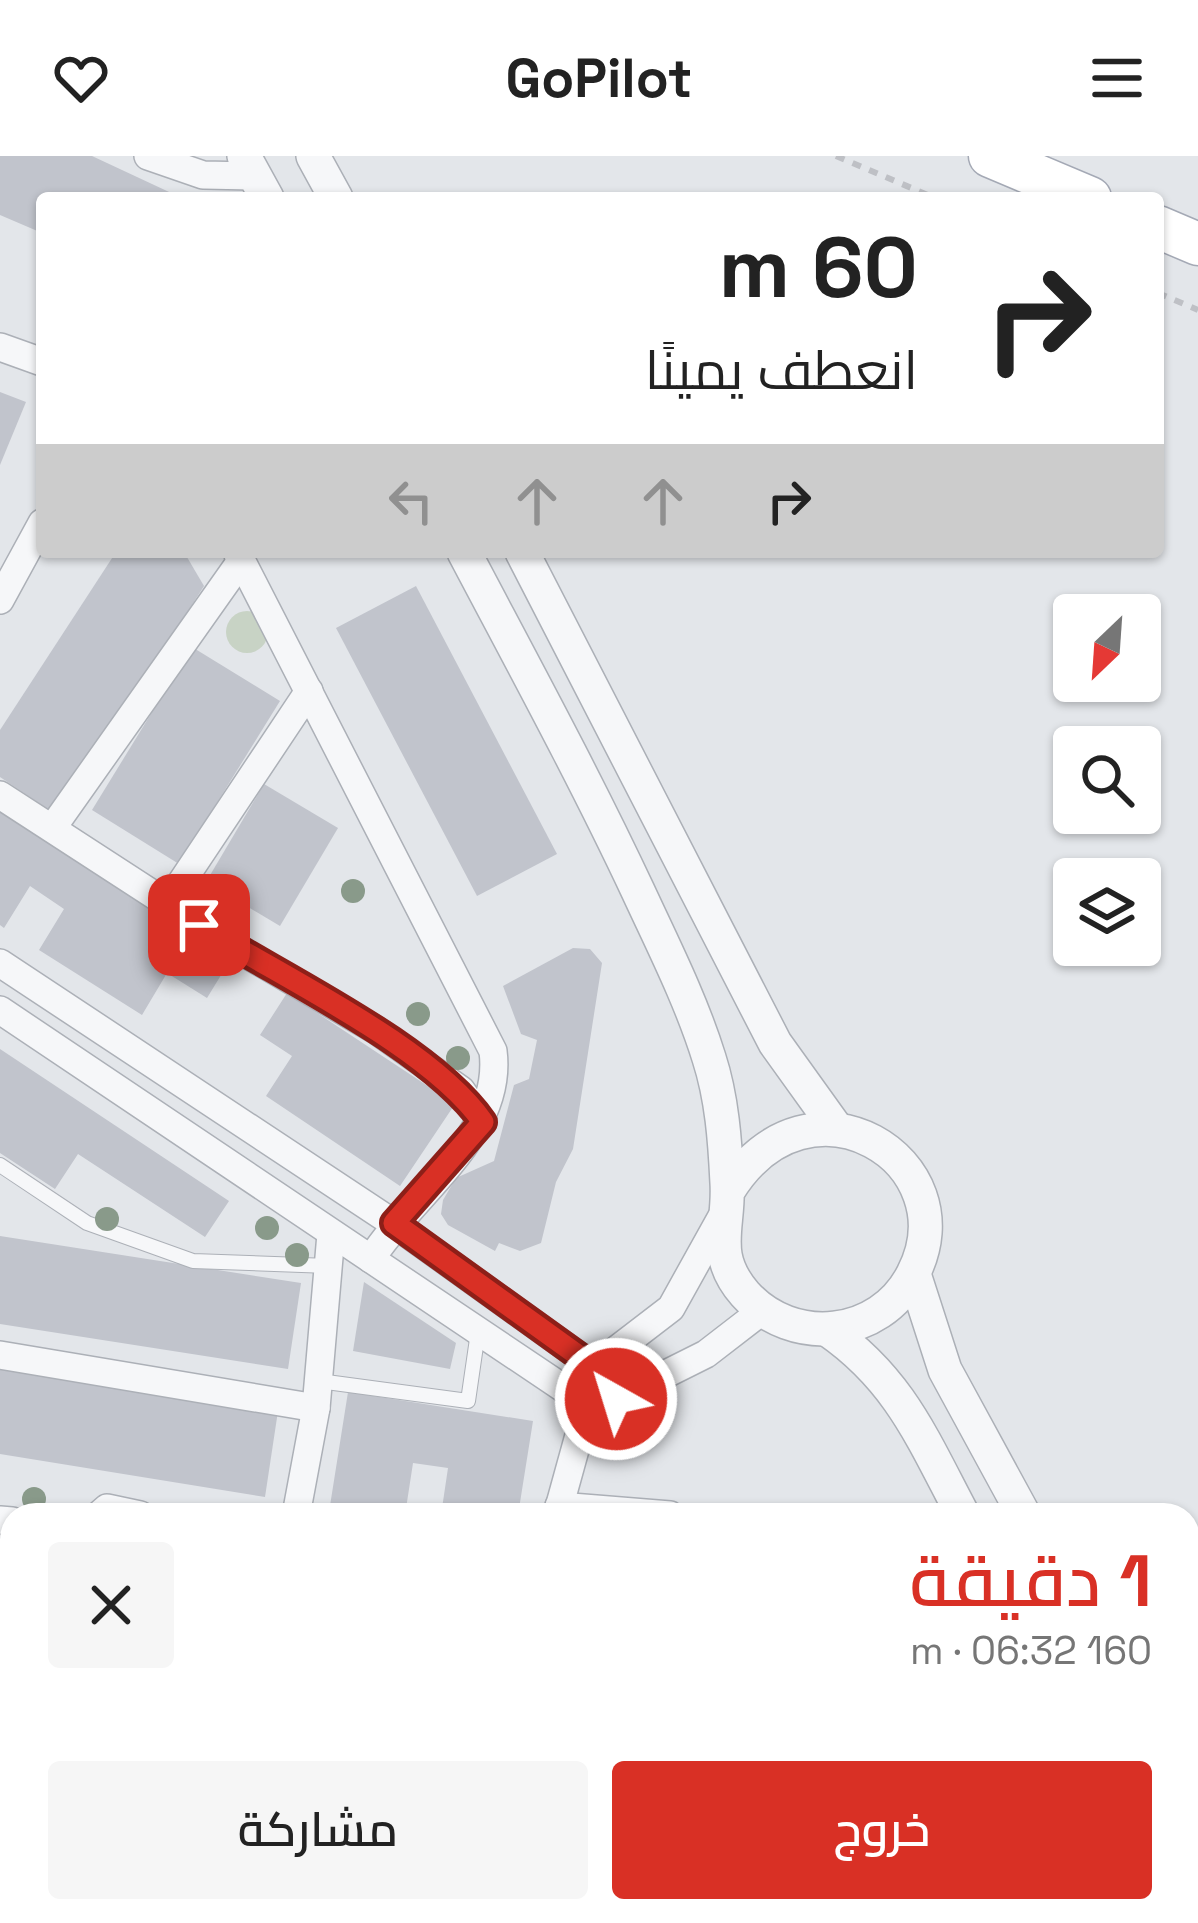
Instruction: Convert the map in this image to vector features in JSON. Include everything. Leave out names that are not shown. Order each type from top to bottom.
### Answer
[{"type":"main road","points":[[990,156],[1076,192]]},
{"type":"main road","points":[[1164,230],[1198,244]]},
{"type":"street","points":[[148,156],[203,175],[254,176]]},
{"type":"street","points":[[313,156],[333,192]]},
{"type":"street","points":[[0,347],[36,360]]},
{"type":"street","points":[[0,599],[36,534]]},
{"type":"street","points":[[53,827],[238,558]]},
{"type":"street","points":[[240,558],[493,1051],[497,1078],[483,1122],[394,1223],[371,1259]]},
{"type":"street","points":[[467,558],[593,795],[709,1058],[723,1123],[730,1270],[763,1310],[786,1323],[828,1330],[870,1359],[902,1399],[957,1503]]},
{"type":"street","points":[[525,558],[775,1043],[836,1128]]},
{"type":"street","points":[[167,904],[309,691]]},
{"type":"street","points":[[0,795],[167,904],[376,1030],[461,1090],[483,1122]]},
{"type":"street","points":[[0,963],[394,1223],[616,1377],[616,1399]]},
{"type":"street","points":[[0,1010],[579,1402],[601,1411],[706,1354],[763,1310]]},
{"type":"street","points":[[559,1503],[579,1402],[572,1378],[671,1308],[746,1162],[771,1141],[803,1129],[836,1128],[886,1150],[911,1182],[924,1221],[914,1274],[945,1370],[1017,1503]]},
{"type":"street","points":[[298,1503],[317,1394],[331,1234]]},
{"type":"street","points":[[828,1330],[879,1313],[914,1274]]},
{"type":"street","points":[[0,1355],[317,1394]]},
{"type":"lane","points":[[4,1171],[88,1223],[193,1261],[329,1266]]},
{"type":"lane","points":[[317,1394],[468,1402],[478,1331]]},
{"type":"path","points":[[836,156],[921,192]]},
{"type":"path","points":[[1164,296],[1198,310]]},
{"type":"green space","points":[[247,611],[262,617],[268,632],[262,647],[247,653],[232,647],[226,632],[232,617]]},
{"type":"building","points":[[0,156],[92,156],[169,192],[36,192],[36,230],[0,215]]},
{"type":"building","points":[[0,392],[26,402],[0,465]]},
{"type":"building","points":[[112,558],[188,558],[204,586],[57,815],[0,777],[0,730]]},
{"type":"building","points":[[416,586],[557,854],[477,896],[336,628]]},
{"type":"building","points":[[192,647],[280,701],[179,864],[92,810]]},
{"type":"building","points":[[264,784],[338,828],[280,926],[206,882]]},
{"type":"building","points":[[0,806],[234,954],[207,998],[167,973],[142,1015],[39,950],[64,909],[30,886],[4,928],[0,925]]},
{"type":"building","points":[[573,948],[590,949],[602,963],[573,1149],[556,1182],[541,1243],[520,1251],[499,1243],[495,1251],[448,1225],[441,1214],[443,1200],[456,1178],[494,1161],[514,1085],[529,1079],[537,1040],[521,1034],[503,986]]},
{"type":"building","points":[[287,993],[455,1104],[400,1186],[266,1096],[292,1056],[260,1035]]},
{"type":"building","points":[[0,1049],[229,1201],[205,1237],[78,1154],[55,1189],[0,1153]]},
{"type":"building","points":[[0,1236],[301,1283],[288,1369],[0,1324]]},
{"type":"building","points":[[364,1282],[456,1343],[450,1369],[353,1351]]},
{"type":"building","points":[[0,1366],[278,1411],[265,1497],[0,1454]]},
{"type":"building","points":[[348,1392],[533,1421],[520,1503],[443,1503],[448,1468],[413,1463],[407,1503],[330,1503]]},
{"type":"route","points":[[199,925],[376,1030],[461,1090],[483,1122],[394,1223],[590,1364],[611,1370],[618,1384],[616,1399]]}]
